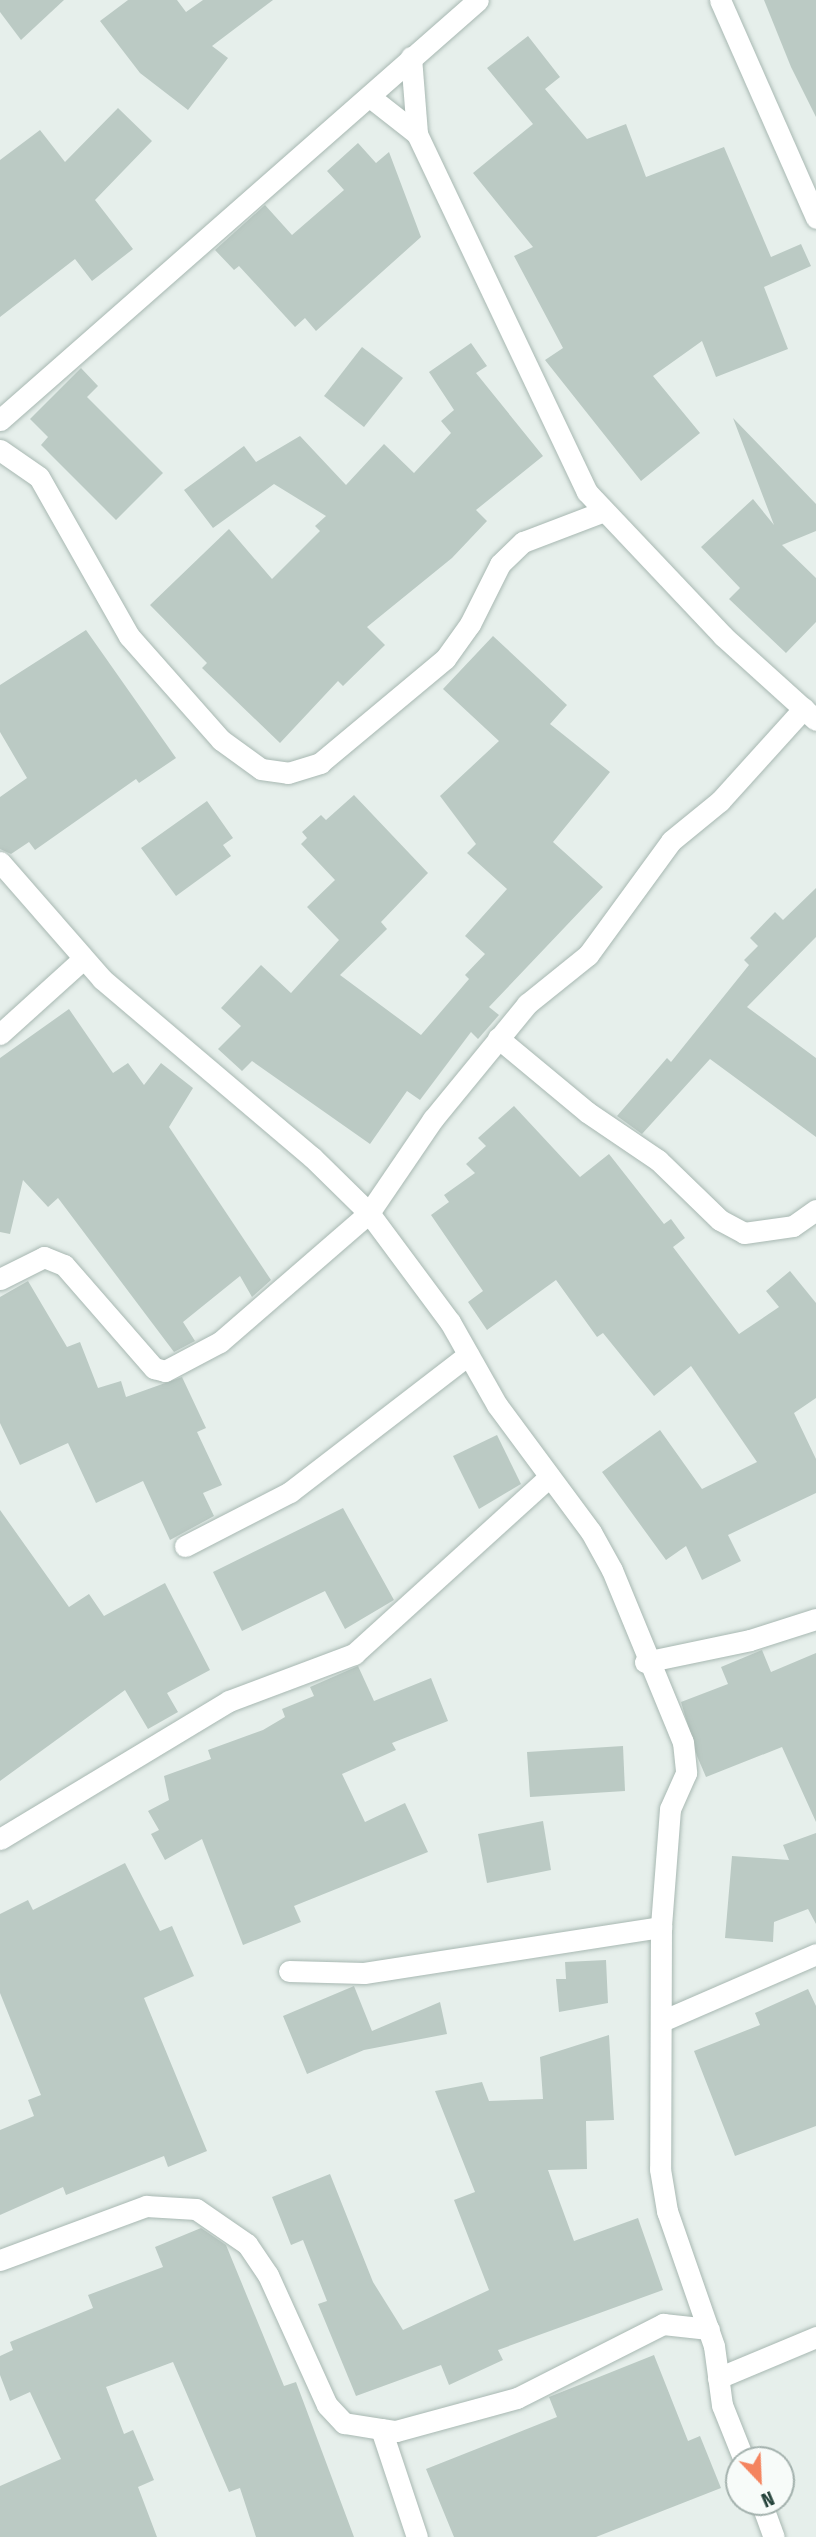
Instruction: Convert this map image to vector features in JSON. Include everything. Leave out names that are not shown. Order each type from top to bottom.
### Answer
[{"type":"street","points":[[0,420],[478,0]]},
{"type":"street","points":[[720,0],[813,204]]},
{"type":"street","points":[[0,1279],[44,1257],[64,1265],[154,1367],[165,1371],[220,1342],[369,1213],[433,1119],[498,1038],[527,1004],[588,956],[671,841],[720,801],[810,714],[723,636],[587,492],[417,134],[411,57]]},
{"type":"street","points":[[370,97],[417,134]]},
{"type":"street","points":[[0,450],[40,477],[129,636],[221,740],[261,769],[288,773],[320,763],[445,659],[470,624],[500,564],[523,542],[604,511]]},
{"type":"street","points":[[0,862],[83,959],[369,1213],[612,1570],[645,1662],[682,1742],[686,1773],[670,1809],[661,1927],[660,2169],[667,2211],[709,2329],[722,2406],[738,2446]]},
{"type":"street","points":[[0,1034],[83,959]]},
{"type":"street","points":[[498,1038],[587,1112],[658,1160],[732,1227],[744,1233],[793,1226],[816,1210]]},
{"type":"street","points":[[185,1546],[290,1492],[468,1355]]},
{"type":"street","points":[[0,1839],[229,1701],[354,1654],[549,1477]]},
{"type":"street","points":[[645,1662],[750,1640],[816,1619]]},
{"type":"street","points":[[289,1971],[364,1973],[661,1927]]},
{"type":"street","points":[[662,2021],[816,1954]]},
{"type":"street","points":[[0,2260],[146,2206],[196,2209],[247,2244],[268,2275],[327,2406],[344,2423],[396,2431],[517,2398],[663,2324],[709,2329]]},
{"type":"street","points":[[718,2378],[816,2337]]},
{"type":"street","points":[[381,2429],[417,2537]]},
{"type":"street","points":[[766,2516],[774,2537]]},
{"type":"building","points":[[0,0],[64,0],[21,40],[0,12]]},
{"type":"building","points":[[128,0],[177,0],[186,12],[203,0],[273,0],[212,46],[228,58],[188,110],[140,73],[100,21]]},
{"type":"building","points":[[764,0],[816,0],[816,117],[791,67]]},
{"type":"building","points":[[528,36],[560,77],[545,89],[587,139],[626,124],[646,177],[724,147],[771,257],[801,244],[811,266],[764,287],[788,349],[716,377],[702,341],[653,376],[700,433],[641,481],[545,360],[563,348],[514,256],[533,247],[473,173],[533,124],[487,68]]},
{"type":"building","points":[[118,108],[152,141],[95,200],[133,249],[92,281],[75,259],[0,317],[0,160],[40,130],[65,162]]},
{"type":"building","points":[[358,143],[376,163],[389,152],[421,237],[316,331],[305,318],[295,327],[239,266],[234,270],[215,250],[265,205],[292,235],[344,190],[327,171]]},
{"type":"building","points":[[471,343],[487,366],[476,373],[543,456],[476,510],[487,521],[452,558],[367,627],[385,645],[343,686],[338,681],[280,743],[202,668],[207,663],[150,605],[229,529],[272,579],[320,531],[315,526],[326,516],[274,484],[213,528],[184,490],[244,446],[256,462],[300,436],[346,485],[384,444],[414,473],[451,433],[441,421],[454,410],[429,372]]},
{"type":"building","points":[[362,347],[403,378],[364,427],[324,396]]},
{"type":"building","points":[[81,368],[98,386],[87,397],[163,473],[116,520],[41,445],[48,437],[30,419]]},
{"type":"building","points":[[733,418],[816,504],[816,531],[782,545],[816,578],[816,622],[786,653],[729,599],[740,588],[701,547],[753,499],[774,525]]},
{"type":"building","points":[[86,630],[176,758],[139,783],[136,779],[35,850],[29,842],[11,854],[0,849],[0,797],[27,778],[0,732],[0,685]]},
{"type":"building","points":[[493,636],[567,705],[550,724],[610,772],[553,842],[603,887],[489,1007],[499,1015],[478,1039],[471,1032],[420,1100],[407,1091],[370,1144],[252,1061],[242,1071],[218,1049],[241,1026],[221,1008],[261,965],[291,993],[339,940],[307,907],[335,880],[301,844],[307,838],[302,832],[321,815],[326,820],[354,795],[428,873],[381,922],[387,929],[340,975],[421,1035],[469,979],[465,975],[485,954],[465,936],[507,889],[467,853],[476,844],[440,796],[499,741],[443,689]]},
{"type":"building","points":[[207,801],[233,838],[223,845],[231,856],[176,896],[141,848]]},
{"type":"building","points":[[816,888],[816,937],[747,1007],[816,1058],[816,1137],[710,1059],[642,1134],[617,1116],[667,1058],[671,1062],[749,965],[744,960],[758,946],[750,938],[775,912],[783,920]]},
{"type":"building","points":[[69,1009],[113,1073],[128,1063],[144,1085],[161,1063],[193,1088],[169,1127],[271,1280],[252,1297],[240,1276],[183,1322],[195,1341],[174,1352],[58,1198],[48,1207],[23,1180],[10,1234],[0,1232],[0,1058]]},
{"type":"building","points":[[514,1106],[580,1177],[609,1154],[664,1224],[671,1219],[685,1238],[673,1247],[739,1334],[779,1307],[766,1291],[790,1271],[816,1303],[816,1398],[794,1413],[816,1459],[816,1493],[728,1535],[741,1561],[702,1580],[686,1546],[666,1560],[602,1472],[660,1430],[702,1489],[757,1462],[691,1366],[654,1396],[603,1333],[597,1337],[556,1280],[487,1330],[468,1302],[483,1291],[431,1215],[449,1202],[444,1195],[475,1173],[466,1164],[486,1146],[478,1138]]},
{"type":"building","points":[[28,1281],[67,1347],[80,1342],[98,1388],[121,1381],[126,1397],[182,1377],[206,1428],[197,1432],[222,1485],[203,1493],[214,1516],[170,1540],[143,1481],[96,1503],[68,1443],[20,1465],[0,1423],[0,1297]]},
{"type":"building","points":[[497,1435],[521,1484],[479,1509],[453,1456]]},
{"type":"building","points":[[343,1508],[394,1600],[345,1629],[325,1591],[242,1631],[213,1572]]},
{"type":"building","points":[[0,1510],[69,1607],[89,1594],[104,1616],[165,1583],[210,1670],[167,1693],[178,1712],[148,1729],[125,1690],[0,1781]]},
{"type":"building","points":[[762,1650],[771,1672],[816,1653],[816,1822],[782,1747],[706,1777],[697,1756],[681,1702],[728,1684],[721,1667]]},
{"type":"building","points":[[358,1666],[374,1701],[431,1678],[448,1721],[392,1743],[396,1750],[342,1774],[365,1822],[405,1803],[428,1852],[294,1906],[301,1922],[243,1945],[202,1839],[165,1860],[151,1834],[159,1830],[148,1811],[169,1800],[164,1776],[211,1759],[208,1750],[263,1730],[285,1717],[282,1709],[314,1696],[310,1687]]},
{"type":"building","points":[[623,1746],[625,1791],[530,1797],[527,1752]]},
{"type":"building","points":[[543,1821],[551,1870],[487,1883],[478,1834]]},
{"type":"building","points":[[816,1833],[816,1924],[808,1909],[774,1922],[773,1942],[725,1938],[732,1856],[789,1860],[783,1845]]},
{"type":"building","points":[[125,1863],[160,1931],[172,1926],[194,1976],[144,1998],[207,2151],[168,2167],[164,2156],[66,2195],[63,2187],[0,2215],[0,2130],[34,2116],[28,2100],[41,2095],[0,1993],[0,1914],[28,1900],[33,1910]]},
{"type":"building","points":[[606,1960],[608,2003],[559,2012],[556,1979],[566,1979],[565,1962]]},
{"type":"building","points":[[354,1986],[372,2031],[440,2002],[447,2034],[364,2050],[307,2074],[283,2016]]},
{"type":"building","points":[[808,1989],[816,2006],[816,2126],[735,2156],[694,2051],[760,2025],[755,2013]]},
{"type":"building","points":[[609,2035],[614,2120],[586,2121],[587,2169],[548,2170],[574,2241],[638,2218],[663,2290],[498,2350],[503,2360],[449,2385],[441,2365],[356,2396],[318,2304],[327,2301],[303,2240],[291,2245],[272,2197],[330,2174],[373,2282],[403,2330],[489,2290],[454,2200],[475,2192],[435,2091],[482,2082],[489,2101],[543,2099],[540,2057]]},
{"type":"building","points":[[201,2228],[226,2245],[284,2386],[296,2382],[354,2537],[256,2537],[240,2488],[229,2492],[173,2362],[106,2387],[124,2434],[133,2430],[154,2480],[138,2487],[157,2537],[0,2537],[0,2486],[61,2459],[30,2392],[10,2401],[0,2375],[0,2356],[13,2350],[10,2342],[93,2308],[88,2295],[163,2267],[155,2247]]},
{"type":"building","points":[[654,2355],[688,2441],[700,2436],[721,2488],[596,2537],[454,2537],[426,2469],[557,2417],[549,2397]]}]
